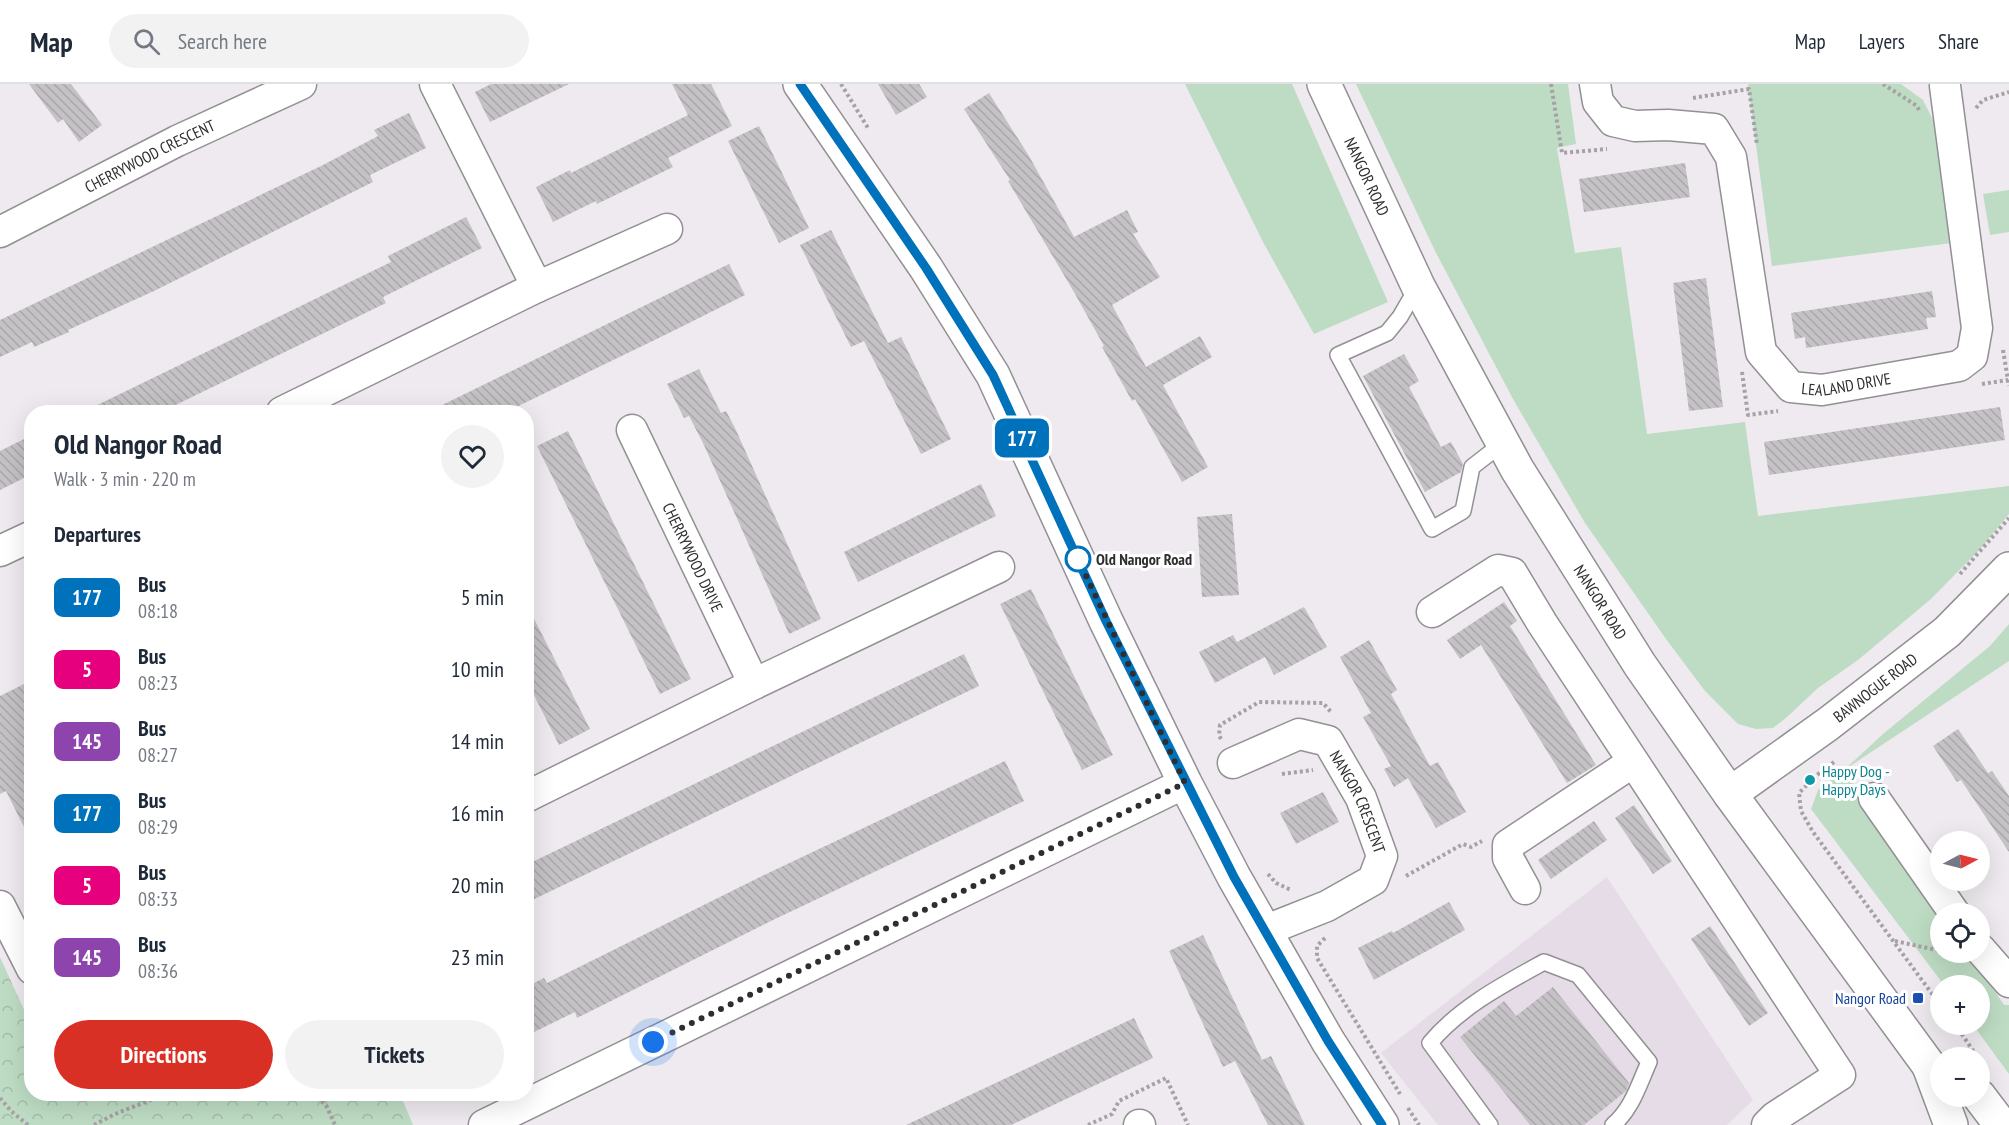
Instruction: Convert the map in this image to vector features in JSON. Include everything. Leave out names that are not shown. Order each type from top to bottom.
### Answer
[{"type":"street","name":"CHERRYWOOD CRESCENT","points":[[0,231],[177,141],[301,84]]},
{"type":"street","points":[[435,84],[537,287]]},
{"type":"street","points":[[800,84],[926,268],[993,375],[1106,621],[1185,783],[1264,931],[1328,1041],[1394,1115]]},
{"type":"street","name":"NANGOR ROAD","points":[[1324,84],[1418,286],[1517,469],[1640,665],[1731,794],[1930,1064]]},
{"type":"street","name":"LEALAND DRIVE","points":[[1595,84],[1598,102],[1613,121],[1635,126],[1668,124],[1714,129],[1731,157],[1761,352],[1791,387],[1822,390],[1959,366],[1972,356],[1977,328],[1936,92]]},
{"type":"street","points":[[330,402],[537,287],[666,229]]},
{"type":"street","name":"CHERRYWOOD DRIVE","points":[[632,430],[754,684]]},
{"type":"street","points":[[0,551],[24,540]]},
{"type":"street","points":[[534,793],[754,684],[999,567]]},
{"type":"street","name":"BAWNOGUE ROAD","points":[[1731,794],[1828,724],[1947,632],[2009,569]]},
{"type":"street","points":[[1432,612],[1498,570],[1512,573],[1542,623],[1840,1075],[1775,1117],[1767,1125]]},
{"type":"street","name":"NANGOR CRESCENT","points":[[1233,763],[1299,734],[1328,741],[1361,798],[1382,856],[1373,880],[1327,906],[1264,931]]},
{"type":"street","points":[[1525,889],[1508,858],[1508,845],[1633,762]]},
{"type":"street","points":[[534,1101],[1185,783]]},
{"type":"street","points":[[1874,798],[1947,903]]},
{"type":"street","points":[[0,906],[24,953]]},
{"type":"street","points":[[1990,960],[2009,982]]},
{"type":"street","points":[[484,1125],[533,1101]]},
{"type":"street","name":"NANGOR ROAD","points":[[1946,1107],[1951,1125]]},
{"type":"street","points":[[1959,1107],[1972,1125]]},
{"type":"street","points":[[1987,1107],[2001,1125]]},
{"type":"lane","points":[[1418,286],[1400,317],[1387,333],[1338,355],[1432,529],[1463,511],[1472,467],[1503,443]]},
{"type":"lane","points":[[1482,1122],[1430,1043],[1443,1028],[1498,987],[1544,962],[1578,975],[1648,1062],[1631,1102],[1623,1116],[1613,1125]]},
{"type":"path","points":[[841,84],[872,134]]},
{"type":"path","points":[[1883,84],[1917,106],[1936,92]]},
{"type":"path","points":[[1690,98],[1749,89],[1758,147]]},
{"type":"path","points":[[1957,577],[2009,518]]},
{"type":"path","points":[[1233,763],[1219,735],[1220,725],[1259,702],[1323,703],[1332,713]]},
{"type":"path","points":[[1834,762],[1799,793],[1801,811],[1813,832],[1930,990]]},
{"type":"path","points":[[1274,777],[1283,773],[1315,770]]},
{"type":"path","points":[[1406,876],[1464,844],[1471,846],[1489,836]]},
{"type":"path","points":[[1403,883],[1406,876],[1405,867]]},
{"type":"path","points":[[1265,871],[1276,883],[1297,893]]},
{"type":"path","points":[[1328,935],[1317,945],[1317,958],[1401,1095]]},
{"type":"path","points":[[1895,941],[1930,949]]},
{"type":"path","points":[[0,1098],[28,1125]]},
{"type":"path","points":[[94,1125],[148,1101]]},
{"type":"path","points":[[321,1101],[326,1105],[336,1125]]},
{"type":"path","points":[[1394,1115],[1419,1125]]},
{"type":"shaded area","points":[[1607,877],[1753,1100],[1727,1125],[1438,1125],[1381,1053]]},
{"type":"green space","points":[[1185,84],[1292,84],[1388,302],[1314,334],[1263,242]]},
{"type":"green space","points":[[1356,84],[1568,84],[1576,144],[1557,148],[1575,253],[1621,247],[1647,434],[1745,422],[1758,516],[2009,486],[2009,514],[1979,550],[1931,599],[1858,660],[1818,688],[1786,718],[1773,728],[1756,729],[1738,724],[1705,691],[1585,523],[1513,399],[1435,251]]},
{"type":"green space","points":[[1748,84],[1901,84],[1923,100],[1933,120],[1952,243],[1772,266]]},
{"type":"green space","points":[[2009,190],[2009,232],[1990,235],[1983,194]]},
{"type":"green space","points":[[2009,624],[2009,661],[1844,770],[1883,734],[1990,646]]},
{"type":"green space","points":[[1844,770],[1935,903],[1930,903],[1930,963],[1976,963],[1984,975],[1936,975],[1811,809],[1818,790]]},
{"type":"green space","points":[[0,957],[24,1010],[24,1101],[403,1101],[413,1125],[0,1125]]},
{"type":"green space","points":[[1990,984],[2004,1005],[2009,1005],[2009,1074],[1980,1035],[1990,1035]]},
{"type":"building","points":[[29,84],[71,84],[102,125],[79,142],[63,119],[58,123]]},
{"type":"building","points":[[491,84],[569,84],[490,122],[475,92]]},
{"type":"building","points":[[672,84],[711,84],[732,126],[668,158],[673,167],[597,204],[596,201],[553,222],[536,187],[570,170],[571,173],[688,115]]},
{"type":"building","points":[[878,84],[919,84],[927,97],[896,115]]},
{"type":"building","points":[[989,93],[1029,156],[1074,237],[1127,210],[1138,232],[1133,234],[1160,277],[1112,305],[1146,367],[1200,336],[1212,357],[1163,385],[1208,467],[1182,482],[1135,399],[1132,401],[1074,292],[1008,181],[1010,180],[964,109]]},
{"type":"building","points":[[409,113],[426,148],[370,175],[373,182],[154,291],[68,330],[69,332],[34,347],[32,342],[0,357],[0,320],[323,165],[378,136],[374,130]]},
{"type":"building","points":[[759,126],[809,228],[779,243],[728,141]]},
{"type":"building","points":[[1685,163],[1690,197],[1584,212],[1579,179]]},
{"type":"building","points":[[466,217],[482,248],[383,297],[386,303],[175,405],[97,405],[391,262],[388,256]]},
{"type":"building","points":[[831,230],[888,343],[901,337],[951,439],[921,454],[864,341],[851,347],[800,245]]},
{"type":"building","points":[[729,264],[745,295],[520,405],[442,405]]},
{"type":"building","points":[[1706,278],[1723,407],[1689,411],[1673,283]]},
{"type":"building","points":[[1932,291],[1936,317],[1926,318],[1928,329],[1806,348],[1805,337],[1795,339],[1791,313]]},
{"type":"building","points":[[1404,354],[1419,381],[1409,387],[1441,447],[1451,442],[1463,464],[1461,472],[1425,492],[1363,376]]},
{"type":"building","points":[[699,369],[721,413],[726,411],[735,428],[821,619],[789,634],[703,443],[689,416],[684,418],[667,384]]},
{"type":"building","points":[[2000,407],[2005,440],[1769,475],[1764,442]]},
{"type":"building","points":[[568,431],[691,679],[660,694],[537,446]]},
{"type":"building","points":[[24,439],[24,478],[0,490],[0,451]]},
{"type":"building","points":[[981,484],[996,516],[858,582],[844,552]]},
{"type":"building","points":[[1232,514],[1239,595],[1202,597],[1197,517]]},
{"type":"building","points":[[1031,589],[1113,755],[1082,770],[1000,604]]},
{"type":"building","points":[[1504,602],[1517,621],[1510,626],[1596,765],[1567,783],[1481,645],[1460,659],[1447,640]]},
{"type":"building","points":[[1304,607],[1327,647],[1274,675],[1265,657],[1215,683],[1199,652],[1233,635],[1237,642]]},
{"type":"building","points":[[534,619],[590,729],[559,745],[534,695]]},
{"type":"building","points":[[1369,640],[1397,690],[1391,694],[1430,766],[1438,762],[1466,812],[1436,828],[1408,778],[1394,787],[1384,769],[1391,766],[1363,717],[1371,713],[1340,657]]},
{"type":"building","points":[[964,654],[979,686],[534,899],[534,861]]},
{"type":"building","points":[[24,684],[24,827],[6,791],[0,794],[0,696]]},
{"type":"building","points":[[1958,729],[1988,773],[1992,771],[2009,796],[2009,852],[1961,780],[1957,782],[1933,746]]},
{"type":"building","points":[[1005,761],[1024,801],[773,920],[577,1018],[575,1012],[534,1032],[534,983],[544,978],[547,983],[762,876]]},
{"type":"building","points":[[1323,792],[1339,822],[1296,844],[1280,813]]},
{"type":"building","points":[[1634,805],[1672,861],[1653,874],[1615,818]]},
{"type":"building","points":[[1594,821],[1607,840],[1551,879],[1538,860]]},
{"type":"building","points":[[1449,902],[1465,930],[1374,980],[1358,948],[1392,931],[1393,933]]},
{"type":"building","points":[[1710,926],[1768,1013],[1749,1026],[1691,939]]},
{"type":"building","points":[[1203,935],[1262,1060],[1271,1056],[1305,1125],[1268,1125],[1235,1061],[1223,1067],[1169,951]]},
{"type":"building","points":[[1553,987],[1629,1083],[1626,1091],[1584,1125],[1530,1125],[1460,1037],[1504,1001],[1516,1016]]},
{"type":"building","points":[[1134,1018],[1153,1058],[1011,1125],[906,1125]]},
{"type":"bus line","name":"177","points":[[800,84],[926,268],[993,375],[1106,621],[1185,783],[1264,931],[1328,1041],[1382,1125]]},
{"type":"place","name":"Old Nangor Road","points":[[1078,559]]},
{"type":"place","name":"Happy Dog - Happy Days","points":[[1810,780]]},
{"type":"place","name":"Nangor Road","points":[[1918,998]]},
{"type":"route","points":[[653,1042],[1185,783],[1078,559]]}]
